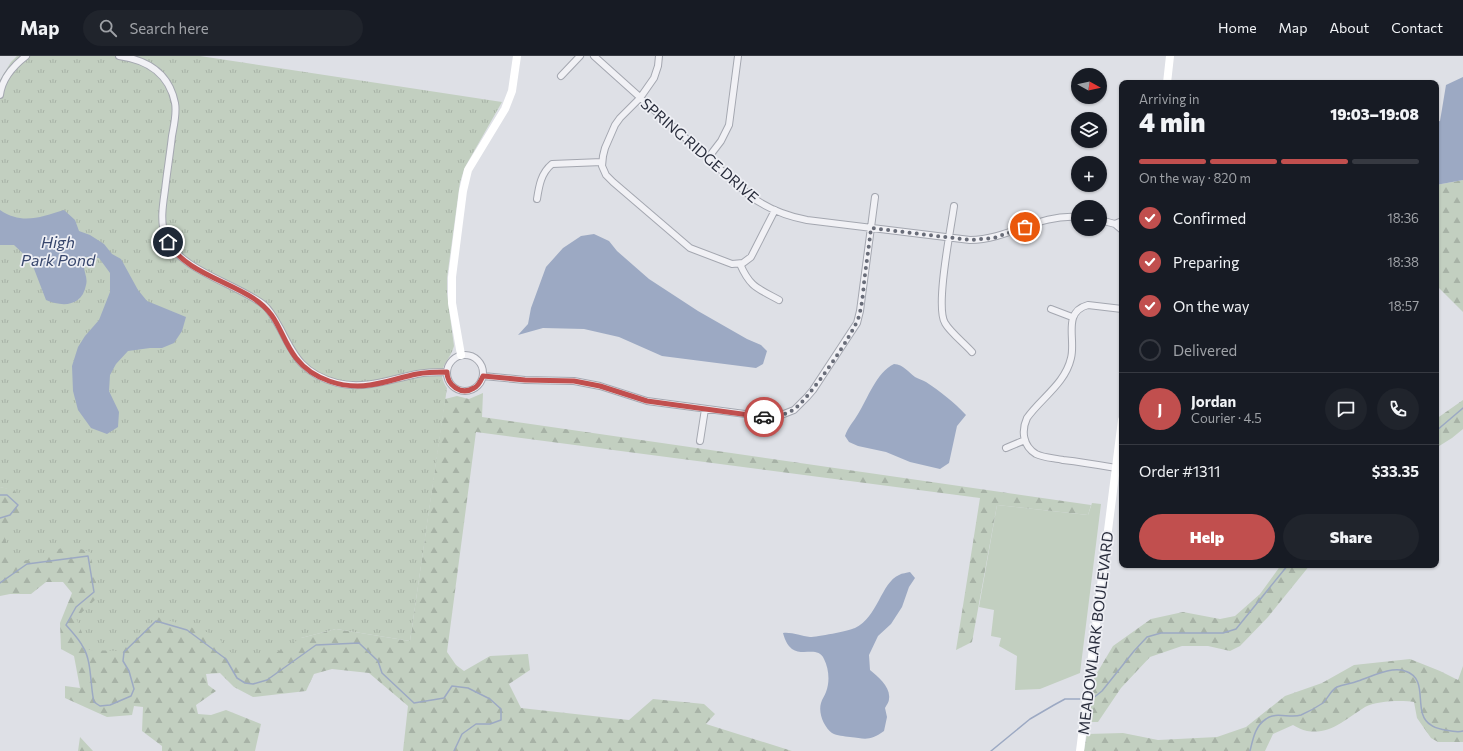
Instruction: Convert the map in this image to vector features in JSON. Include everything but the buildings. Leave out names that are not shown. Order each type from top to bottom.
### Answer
[{"type":"street","points":[[0,95],[4,81],[10,71],[26,56]]},
{"type":"street","points":[[119,56],[142,61],[161,74],[175,103],[162,213],[165,235],[176,253],[191,265],[245,293],[265,306],[273,316],[296,359],[313,374],[324,379],[339,384],[355,386],[370,385],[419,374],[447,372]]},
{"type":"street","points":[[461,355],[452,303],[452,277],[463,191],[468,170],[509,100],[517,56]]},
{"type":"street","points":[[561,76],[580,56]]},
{"type":"street","name":"SPRING RIDGE DRIVE","points":[[594,56],[759,203],[784,214],[807,220],[970,240],[987,239],[1006,234],[1049,218],[1071,217]]},
{"type":"street","points":[[659,56],[658,66],[654,78],[640,98],[615,125],[605,148],[602,162],[604,171],[613,182],[690,248],[726,263],[740,264],[748,260],[775,210]]},
{"type":"street","points":[[708,158],[721,141],[728,125],[738,56]]},
{"type":"street","points":[[1167,80],[1170,56]]},
{"type":"street","points":[[537,199],[540,183],[544,173],[552,164],[602,162]]},
{"type":"street","points":[[483,376],[525,380],[574,381],[600,386],[647,401],[757,416],[776,417],[794,410],[813,390],[857,323],[860,311],[875,197]]},
{"type":"street","points":[[954,206],[941,301],[941,311],[946,325],[972,352]]},
{"type":"street","points":[[1107,222],[1115,224],[1119,227]]},
{"type":"street","points":[[1115,224],[1119,222]]},
{"type":"street","points":[[740,264],[745,277],[753,285],[779,300]]},
{"type":"street","points":[[1116,468],[1043,456],[1032,450],[1024,440],[1023,434],[1026,419],[1060,382],[1069,365],[1072,352],[1072,317],[1077,310],[1088,305],[1119,309]]},
{"type":"street","points":[[1050,309],[1072,317]]},
{"type":"street","points":[[461,355],[474,357],[482,368],[483,376],[474,389],[459,390],[449,381],[447,372],[450,361],[461,355]]},
{"type":"street","points":[[700,441],[705,409]]},
{"type":"street","points":[[1006,448],[1024,440]]},
{"type":"street","name":"MEADOWLARK BOULEVARD","points":[[1080,750],[1119,444]]},
{"type":"green space","points":[[17,56],[200,56],[502,102],[465,167],[460,182],[447,278],[447,294],[454,346],[442,371],[443,381],[447,388],[410,641],[336,629],[301,638],[265,659],[233,655],[216,635],[158,617],[119,651],[89,650],[76,618],[99,596],[90,552],[69,545],[33,559],[12,563],[2,527],[26,512],[15,491],[0,487],[0,80],[11,62]]},
{"type":"green space","points":[[1463,180],[1463,312],[1439,288],[1439,184]]},
{"type":"green space","points":[[483,393],[482,417],[1091,505],[1088,515],[997,505],[972,642],[956,650],[980,498],[476,432],[447,652],[456,665],[464,671],[490,656],[528,654],[530,670],[509,684],[521,708],[629,720],[653,699],[704,704],[715,714],[706,724],[792,751],[403,751],[408,706],[369,673],[332,669],[314,674],[306,691],[253,697],[234,687],[220,673],[206,674],[208,685],[216,691],[196,705],[198,714],[211,715],[226,710],[261,724],[255,751],[162,751],[162,746],[142,731],[143,707],[134,706],[132,715],[107,717],[65,698],[65,686],[80,688],[74,656],[61,649],[60,623],[72,593],[63,582],[46,582],[31,594],[10,594],[0,596],[0,487],[15,490],[96,544],[178,615],[301,638],[336,629],[410,641],[445,399],[457,396],[469,399]]},
{"type":"green space","points":[[1463,400],[1463,429],[1439,446],[1439,417]]},
{"type":"green space","points":[[1092,503],[1101,504],[1080,673],[1040,689],[1015,690],[1017,656],[999,646],[1001,638],[991,636],[994,610],[979,607],[997,505],[1088,515]]},
{"type":"green space","points":[[1279,568],[1308,568],[1268,617],[1240,646],[1230,651],[1208,646],[1182,646],[1150,657],[1121,688],[1098,722],[1087,722],[1094,678],[1113,646],[1151,619],[1183,612],[1220,619],[1235,616],[1260,594]]},
{"type":"green space","points":[[1410,659],[1458,680],[1463,666],[1463,742],[1438,742],[1431,738],[1417,718],[1414,702],[1396,701],[1370,705],[1338,725],[1316,732],[1307,731],[1293,725],[1273,734],[1265,751],[1084,751],[1087,734],[1123,733],[1158,740],[1217,737],[1246,727],[1285,696],[1322,683],[1354,665]]},
{"type":"green space","points":[[80,737],[93,751],[78,751]]},
{"type":"water","points":[[1463,77],[1463,180],[1439,184],[1439,121],[1446,85]]},
{"type":"water","name":"High Park Pond","points":[[0,210],[8,215],[16,217],[32,218],[64,210],[75,220],[79,231],[90,235],[104,244],[112,254],[121,259],[138,290],[147,301],[186,317],[182,331],[174,343],[162,348],[128,351],[116,364],[110,375],[109,391],[119,412],[118,427],[107,434],[91,428],[78,410],[73,391],[72,366],[78,347],[85,336],[99,320],[110,292],[110,273],[99,258],[85,257],[84,266],[86,282],[84,292],[80,298],[76,301],[65,304],[58,304],[46,300],[31,261],[14,245],[0,245]]},
{"type":"water","points":[[594,234],[609,241],[617,251],[649,279],[698,311],[747,339],[761,345],[767,351],[763,364],[756,368],[662,356],[619,337],[584,329],[543,328],[518,335],[528,324],[531,308],[546,267],[563,248],[581,236]]},
{"type":"water","points":[[894,364],[903,367],[915,377],[925,381],[952,401],[966,415],[957,426],[949,463],[940,469],[910,462],[886,452],[858,446],[849,442],[845,436],[877,380],[882,373]]},
{"type":"water","points":[[910,572],[915,578],[909,587],[902,607],[891,624],[878,636],[869,655],[870,670],[886,686],[889,695],[889,701],[885,708],[887,717],[884,731],[871,738],[834,734],[824,724],[820,711],[821,703],[826,693],[828,680],[827,667],[824,659],[820,654],[815,652],[804,652],[792,649],[787,643],[783,633],[810,637],[832,634],[855,628],[863,623],[869,616],[893,579],[900,574]]},
{"type":"waterway","points":[[1439,428],[1463,408]]},
{"type":"waterway","points":[[0,495],[7,495],[18,505],[10,515],[0,518]]},
{"type":"waterway","points":[[0,583],[27,564],[88,556],[94,592],[76,607],[66,625],[80,641],[86,653],[94,702],[100,706],[110,705],[131,696],[134,689],[129,671],[123,661],[124,652],[156,621],[187,630],[226,659],[237,678],[245,683],[253,684],[267,680],[316,645],[359,643],[378,661],[382,673],[414,703],[444,698],[452,686],[468,688],[490,699],[501,709],[501,720],[490,724],[476,724],[462,734],[454,751]]},
{"type":"waterway","points":[[1092,699],[1102,691],[1147,637],[1161,633],[1223,633],[1236,629],[1286,568]]},
{"type":"waterway","points":[[1250,751],[1253,737],[1259,725],[1270,717],[1279,715],[1301,715],[1323,703],[1337,687],[1394,670],[1405,671],[1413,675],[1417,681],[1422,713],[1425,720],[1436,728],[1456,732],[1463,731]]},
{"type":"waterway","points":[[991,751],[1030,719],[1054,705],[1065,699],[1081,699]]},
{"type":"way so far","points":[[764,417],[776,417],[794,410],[804,401],[813,390],[857,323],[860,311],[871,228],[978,240],[994,238],[1025,227]]},
{"type":"route","points":[[168,242],[176,253],[191,265],[245,293],[265,306],[273,316],[296,359],[313,374],[339,384],[355,386],[370,385],[428,372],[447,372],[449,381],[452,385],[459,390],[464,391],[474,389],[483,376],[525,380],[574,381],[594,384],[647,401],[764,417]]}]
